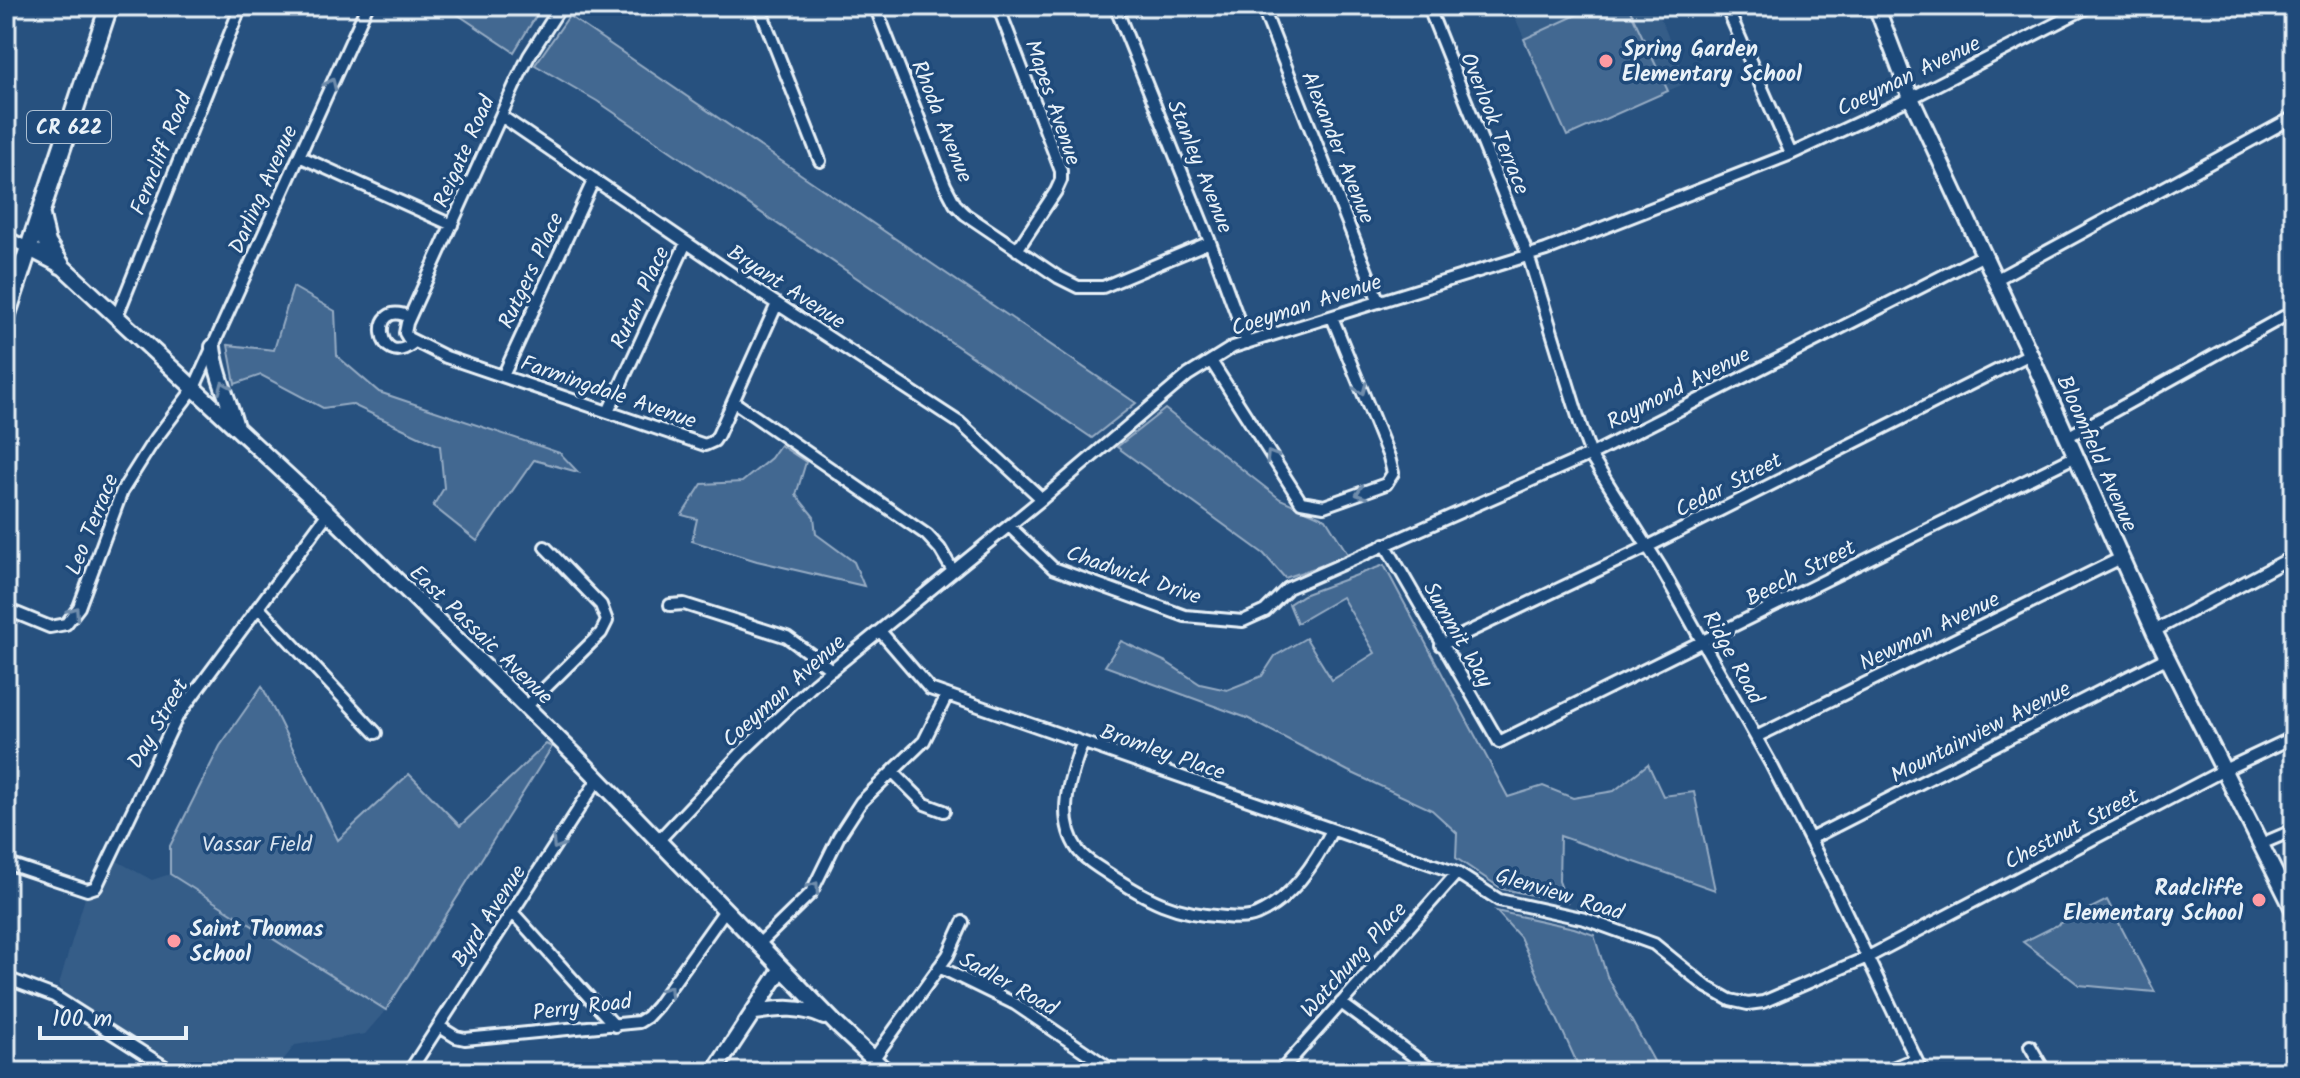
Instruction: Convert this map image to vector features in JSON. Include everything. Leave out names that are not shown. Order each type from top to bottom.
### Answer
[{"type":"main road","name":"CR 622","points":[[6,317],[109,6]]},
{"type":"main road","name":"Bloomfield Avenue","points":[[1876,6],[1911,98],[2154,631],[2294,911]]},
{"type":"main road","points":[[40,212],[47,243],[61,265]]},
{"type":"main road","name":"East Passaic Avenue","points":[[28,248],[61,265],[328,513],[598,779],[872,1061],[887,1072]]},
{"type":"main road","points":[[213,347],[215,364],[236,428]]},
{"type":"main road","points":[[714,1072],[782,968]]},
{"type":"main road","points":[[755,1012],[791,1007],[809,1010],[838,1026]]},
{"type":"street","name":"Ferncliff Road","points":[[117,316],[241,6]]},
{"type":"street","name":"Darling Avenue","points":[[194,388],[367,6]]},
{"type":"street","name":"Reigate Road","points":[[409,317],[529,56],[561,6]]},
{"type":"street","points":[[759,6],[820,161]]},
{"type":"street","name":"Rhoda Avenue","points":[[875,6],[945,185],[955,204],[965,214],[1058,277],[1088,289],[1103,287],[1210,242]]},
{"type":"street","name":"Mapes Avenue","points":[[998,6],[1061,171],[1056,191],[1017,250]]},
{"type":"street","name":"Stanley Avenue","points":[[1115,6],[1247,343]]},
{"type":"street","name":"Alexander Avenue","points":[[1262,6],[1379,302]]},
{"type":"street","name":"Overlook Terrace","points":[[1428,6],[1528,256]]},
{"type":"street","points":[[1726,6],[1791,154]]},
{"type":"street","name":"Coeyman Avenue","points":[[658,841],[742,752],[832,670],[1188,375],[1233,347],[1528,256],[1791,154],[1911,98],[2090,6]]},
{"type":"street","name":"Bryant Avenue","points":[[501,116],[777,304],[960,423],[1042,499]]},
{"type":"street","points":[[1995,280],[2294,117]]},
{"type":"street","points":[[299,156],[452,225]]},
{"type":"street","name":"Rutgers Place","points":[[503,376],[594,179]]},
{"type":"street","points":[[6,237],[28,248]]},
{"type":"street","name":"Rutan Place","points":[[608,412],[686,243]]},
{"type":"street","name":"Raymond Avenue","points":[[1385,544],[1591,454],[1984,255]]},
{"type":"street","name":"Ridge Road","points":[[1528,256],[1591,454],[1756,737],[1810,839],[1922,1072]]},
{"type":"street","points":[[777,304],[734,402],[927,535],[953,571]]},
{"type":"street","points":[[2067,437],[2294,311]]},
{"type":"street","points":[[399,313],[409,317],[405,333],[413,343],[396,349],[386,344],[381,336],[382,325],[389,316],[399,313]]},
{"type":"street","points":[[1211,361],[1301,502],[1324,506],[1386,484],[1393,473],[1389,457],[1332,317]]},
{"type":"street","name":"Farmingdale Avenue","points":[[413,343],[705,445],[714,441],[734,402]]},
{"type":"street","name":"Cedar Street","points":[[1441,645],[1647,547],[2030,354]]},
{"type":"street","name":"Leo Terrace","points":[[6,609],[50,627],[58,627],[73,617],[122,491],[151,445],[194,388]]},
{"type":"street","name":"Beech Street","points":[[1499,742],[2076,456]]},
{"type":"street","name":"Day Street","points":[[6,863],[87,890],[96,887],[177,717],[328,513]]},
{"type":"street","name":"Chadwick Drive","points":[[1009,526],[1053,568],[1185,616],[1214,621],[1243,621],[1265,611],[1288,588],[1385,544]]},
{"type":"street","name":"Summit Way","points":[[1385,544],[1499,742]]},
{"type":"street","points":[[525,708],[601,633],[607,621],[601,605],[545,547]]},
{"type":"street","points":[[2154,631],[2294,556]]},
{"type":"street","name":"Newman Avenue","points":[[1756,737],[2121,558]]},
{"type":"street","points":[[670,605],[684,604],[787,637],[832,670]]},
{"type":"street","points":[[258,607],[376,733]]},
{"type":"street","name":"Bromley Place","points":[[880,631],[930,689],[1457,873]]},
{"type":"street","name":"Mountainview Avenue","points":[[1810,839],[2168,657]]},
{"type":"street","points":[[760,943],[811,893],[839,836],[861,802],[924,741],[947,695]]},
{"type":"street","name":"Chestnut Street","points":[[1867,957],[2224,770],[2294,737]]},
{"type":"street","points":[[1082,744],[1066,796],[1068,819],[1078,850],[1145,898],[1166,906],[1209,916],[1254,917],[1299,881],[1318,857],[1332,830]]},
{"type":"street","points":[[893,772],[925,804],[944,811]]},
{"type":"street","name":"Byrd Avenue","points":[[409,1072],[598,779]]},
{"type":"street","points":[[2261,844],[2293,831]]},
{"type":"street","name":"Glenview Road","points":[[1457,873],[1499,900],[1585,919],[1654,944],[1707,987],[1730,1000],[1748,1004],[1784,994],[1867,957]]},
{"type":"street","name":"Watchung Place","points":[[1280,1072],[1457,873]]},
{"type":"street","name":"Perry Road","points":[[440,1027],[465,1039],[615,1026],[647,1017],[726,909]]},
{"type":"street","points":[[513,913],[615,1026]]},
{"type":"street","points":[[939,967],[960,934],[963,922]]},
{"type":"street","name":"Sadler Road","points":[[872,1061],[939,967],[1015,1004],[1115,1072]]},
{"type":"street","points":[[6,978],[54,996],[173,1072]]},
{"type":"street","points":[[1341,1003],[1435,1072]]},
{"type":"street","points":[[2030,1046],[2045,1072]]},
{"type":"street","points":[[1883,1072],[1915,1059]]},
{"type":"shaded area","name":"Spring Garden Elementary School","points":[[1510,6],[1655,6],[1688,82],[1567,136]]},
{"type":"shaded area","name":"Saint Thomas School","points":[[115,860],[152,880],[170,874],[386,1010],[365,1034],[295,1045],[274,1072],[189,1072],[63,993],[59,984],[85,898],[100,894]]},
{"type":"green space","points":[[445,6],[542,6],[514,52]]},
{"type":"green space","name":"Spring Garden Elementary School","points":[[1596,6],[1628,6],[1668,91],[1567,136],[1524,39]]},
{"type":"green space","points":[[569,16],[1136,403],[1092,438],[597,101],[535,65]]},
{"type":"green space","points":[[293,287],[335,311],[337,356],[379,392],[560,453],[578,472],[534,460],[477,541],[433,506],[444,488],[440,446],[351,404],[323,408],[261,375],[235,384],[228,345],[274,350]]},
{"type":"green space","points":[[1165,409],[1280,499],[1326,519],[1349,556],[1285,578],[1264,554],[1117,447]]},
{"type":"green space","points":[[780,445],[806,462],[796,495],[814,517],[816,534],[854,562],[864,586],[757,561],[692,541],[697,519],[682,515],[702,484],[742,482],[771,458]]},
{"type":"green space","points":[[1384,565],[1508,797],[1543,786],[1573,798],[1614,791],[1648,764],[1663,796],[1694,792],[1715,890],[1560,836],[1559,881],[1567,902],[1502,889],[1456,858],[1457,833],[1432,810],[1348,771],[1247,718],[1105,666],[1121,641],[1166,662],[1200,684],[1227,690],[1262,676],[1275,656],[1306,638],[1332,680],[1375,653],[1342,597],[1297,623],[1289,604],[1303,595]]},
{"type":"green space","name":"Vassar Field","points":[[262,686],[338,840],[409,774],[460,826],[546,744],[552,747],[386,1010],[170,874],[170,846],[220,746]]},
{"type":"green space","points":[[2107,900],[2155,992],[2079,985],[2023,942]]},
{"type":"green space","points":[[1496,911],[1594,935],[1607,976],[1660,1072],[1581,1072],[1520,937]]},
{"type":"place","name":"Spring Garden Elementary School","points":[[1606,61]]},
{"type":"place","name":"Radcliffe Elementary School","points":[[2259,900]]},
{"type":"place","name":"Saint Thomas School","points":[[174,941]]}]
